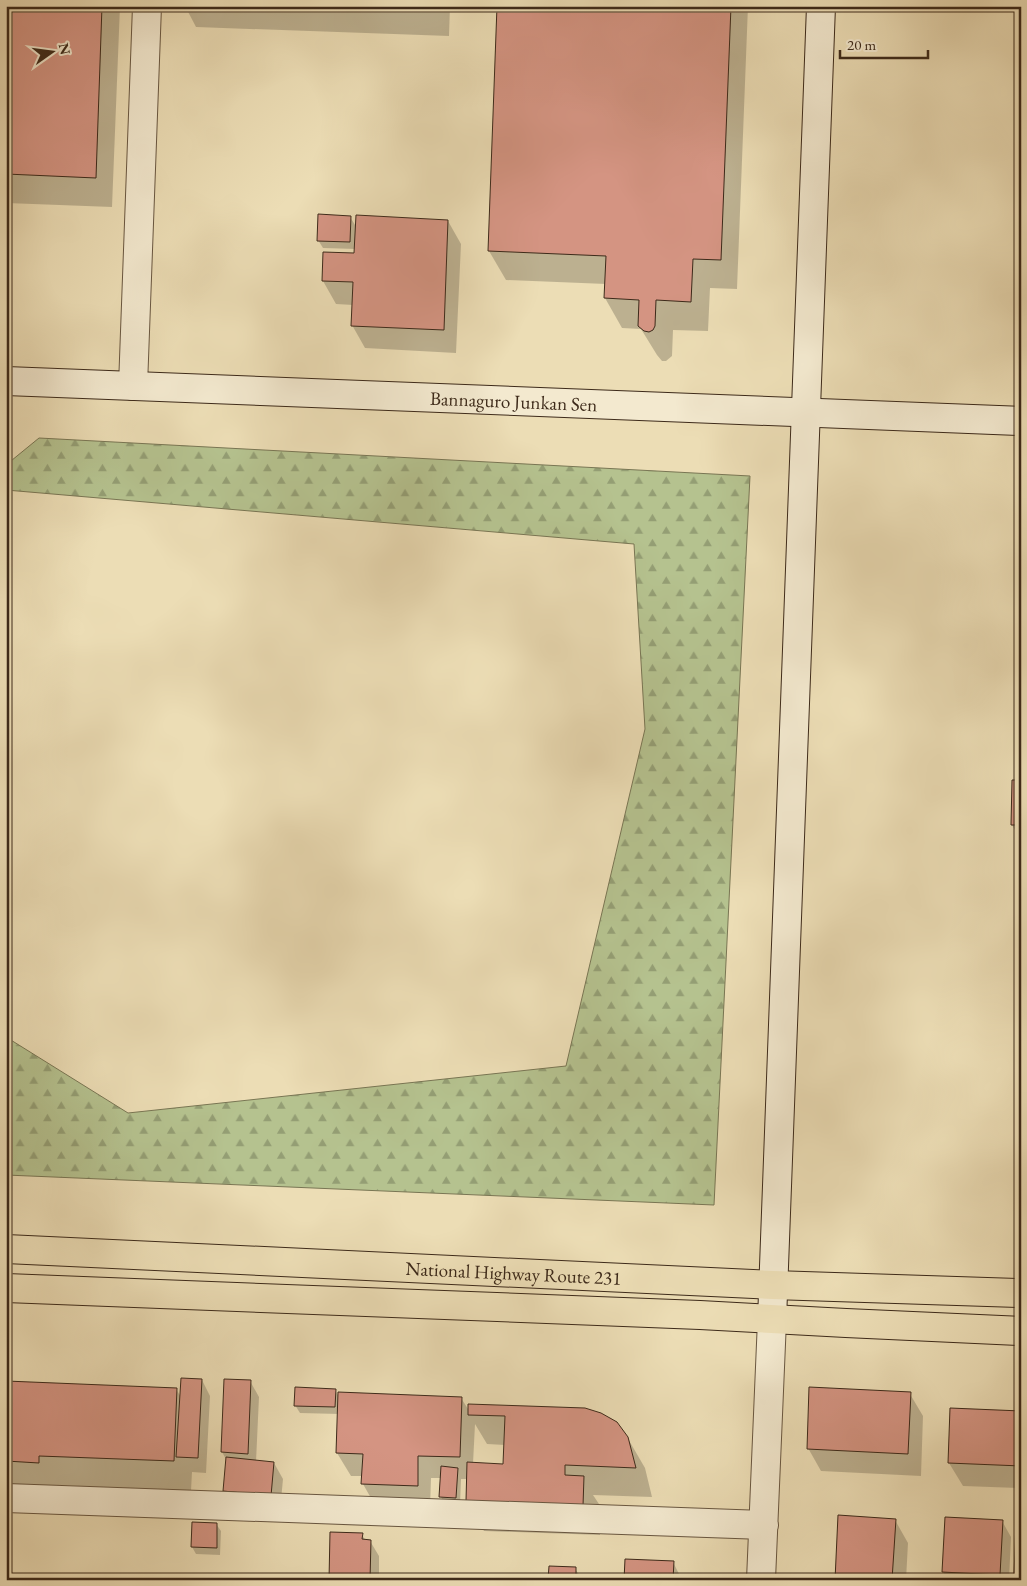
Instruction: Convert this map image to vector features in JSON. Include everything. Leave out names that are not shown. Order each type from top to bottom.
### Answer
[{"type":"highway","name":"National Highway Route 231","points":[[6,1249],[773,1285],[1021,1293]]},
{"type":"highway","name":"National Highway Route 231","points":[[6,1288],[700,1315],[1021,1331]]},
{"type":"street","points":[[133,386],[147,6]]},
{"type":"street","points":[[761,1580],[821,6]]},
{"type":"street","name":"Bannaguro Junkan Sen","points":[[6,381],[1021,421]]},
{"type":"street","points":[[6,1498],[764,1525]]},
{"type":"green space","points":[[39,438],[750,476],[714,1205],[6,1175],[6,1037],[128,1113],[566,1066],[645,729],[634,544],[6,490],[6,465]]},
{"type":"building","points":[[6,6],[102,6],[96,178],[6,174]]},
{"type":"building","points":[[497,6],[731,6],[721,260],[693,259],[691,302],[656,300],[655,326],[649,332],[644,331],[638,326],[639,300],[604,298],[606,256],[488,251]]},
{"type":"building","points":[[318,214],[351,216],[350,242],[317,241]]},
{"type":"building","points":[[356,215],[448,220],[444,330],[351,326],[353,282],[322,281],[323,252],[354,253]]},
{"type":"building","points":[[1012,780],[1021,780],[1021,825],[1011,825]]},
{"type":"building","points":[[181,1378],[202,1379],[198,1458],[176,1457]]},
{"type":"building","points":[[224,1379],[251,1380],[248,1454],[221,1452]]},
{"type":"building","points":[[6,1381],[177,1388],[174,1461],[39,1456],[39,1463],[6,1461]]},
{"type":"building","points":[[295,1387],[336,1389],[335,1407],[294,1406]]},
{"type":"building","points":[[809,1387],[911,1392],[908,1454],[807,1449]]},
{"type":"building","points":[[338,1392],[462,1397],[460,1457],[418,1456],[418,1486],[361,1484],[363,1454],[336,1453]]},
{"type":"building","points":[[468,1404],[585,1408],[601,1413],[617,1422],[628,1437],[636,1468],[565,1465],[565,1475],[584,1476],[583,1506],[466,1501],[467,1462],[503,1464],[505,1416],[468,1415]]},
{"type":"building","points":[[950,1408],[1021,1411],[1021,1466],[948,1463]]},
{"type":"building","points":[[226,1457],[274,1462],[271,1496],[223,1491]]},
{"type":"building","points":[[441,1466],[458,1468],[456,1498],[439,1497]]},
{"type":"building","points":[[838,1515],[896,1519],[892,1580],[835,1580]]},
{"type":"building","points":[[945,1517],[1003,1520],[1000,1575],[942,1572]]},
{"type":"building","points":[[1016,1521],[1021,1521],[1021,1576],[1014,1575]]},
{"type":"building","points":[[192,1522],[217,1523],[217,1548],[191,1547]]},
{"type":"building","points":[[330,1532],[363,1533],[362,1539],[371,1540],[370,1580],[329,1580]]},
{"type":"building","points":[[625,1559],[674,1561],[673,1580],[624,1580]]},
{"type":"building","points":[[549,1566],[576,1567],[576,1580],[548,1580]]}]
